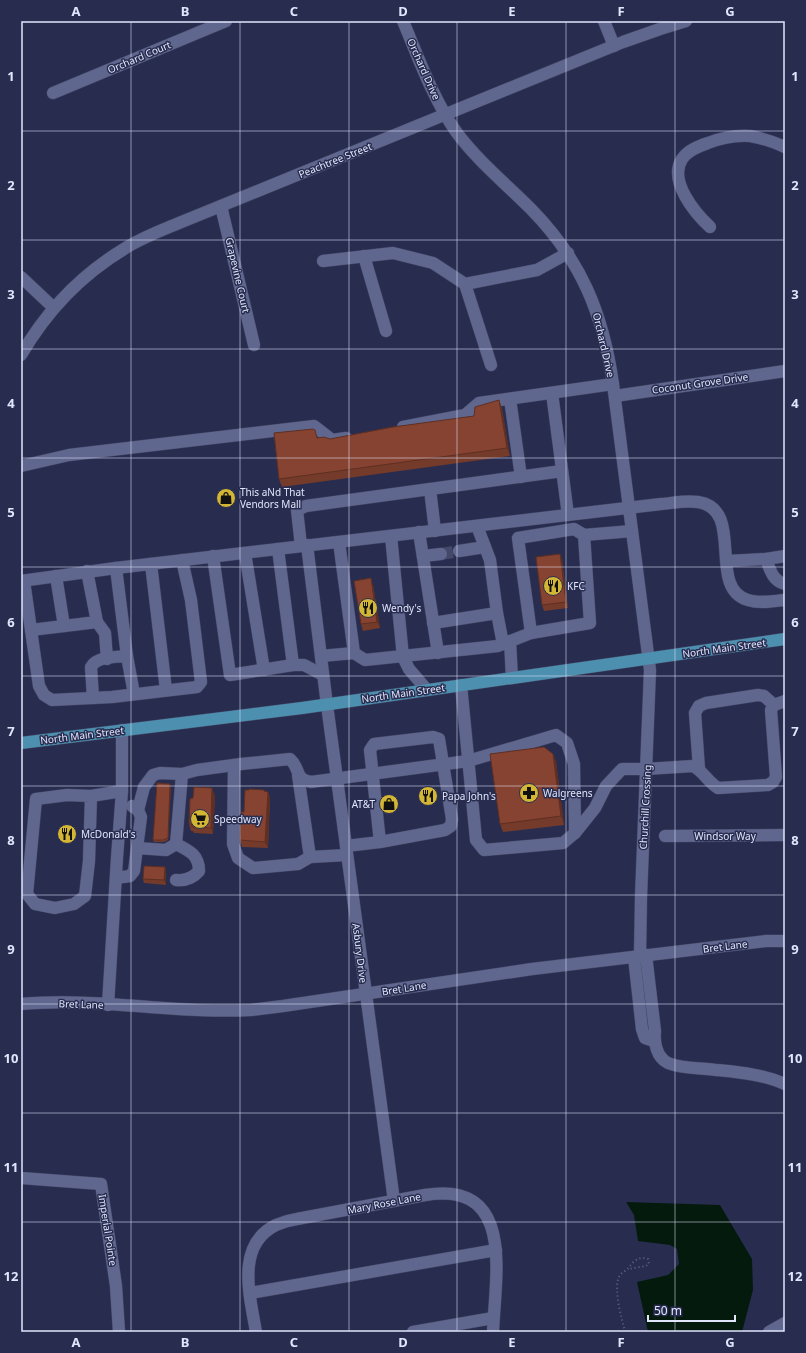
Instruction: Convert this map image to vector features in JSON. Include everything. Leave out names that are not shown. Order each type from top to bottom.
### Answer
[{"type":"main road","name":"North Main Street","points":[[21,743],[327,705],[785,639]]},
{"type":"street","name":"Orchard Court","points":[[53,93],[226,21]]},
{"type":"street","name":"Orchard Drive","points":[[403,21],[432,91],[446,115],[469,148],[544,222],[568,253],[587,288],[599,318],[606,342],[614,390],[648,658]]},
{"type":"street","points":[[604,21],[614,46]]},
{"type":"street","name":"Peachtree Street","points":[[21,355],[54,308],[93,271],[125,248],[160,231],[614,46],[686,21]]},
{"type":"street","points":[[710,227],[687,200],[681,187],[678,172],[679,164],[683,158],[689,152],[698,147],[728,137],[750,136],[762,138],[785,147]]},
{"type":"street","name":"Grapevine Court","points":[[221,206],[254,344]]},
{"type":"street","points":[[322,261],[393,253],[433,263],[465,284],[491,365]]},
{"type":"street","points":[[465,284],[537,270],[568,253]]},
{"type":"street","points":[[364,256],[386,331]]},
{"type":"street","points":[[21,277],[54,308]]},
{"type":"street","name":"Coconut Grove Drive","points":[[395,428],[465,415],[479,403],[552,393],[614,390],[785,371]]},
{"type":"street","points":[[552,393],[568,515]]},
{"type":"street","points":[[510,399],[521,477]]},
{"type":"street","points":[[21,466],[69,455],[314,426],[332,440],[356,436]]},
{"type":"street","points":[[435,531],[430,489],[562,471]]},
{"type":"street","name":"Asbury Drive","points":[[394,1201],[365,994],[321,656],[304,545],[297,510],[306,506],[430,489]]},
{"type":"street","points":[[182,560],[191,600],[201,682],[197,687],[93,698],[52,700],[44,695],[38,686],[31,630],[22,581],[87,571],[304,545],[698,501],[712,508],[721,521],[731,586],[735,593],[748,600],[757,602],[785,600]]},
{"type":"street","points":[[477,526],[490,560],[497,613],[506,643],[512,678]]},
{"type":"street","points":[[531,634],[518,538],[574,529],[584,535],[632,531]]},
{"type":"street","points":[[419,532],[438,653]]},
{"type":"street","points":[[321,656],[354,653],[365,660],[498,646],[531,634],[590,623],[584,535]]},
{"type":"street","points":[[391,536],[404,657],[409,669],[427,690]]},
{"type":"street","points":[[339,542],[354,653]]},
{"type":"street","points":[[459,551],[485,546]]},
{"type":"street","points":[[278,549],[293,665]]},
{"type":"street","points":[[245,553],[264,670]]},
{"type":"street","points":[[423,556],[441,554]]},
{"type":"street","points":[[213,556],[230,675],[293,665],[304,665],[323,675]]},
{"type":"street","points":[[727,561],[766,559],[785,556]]},
{"type":"street","points":[[766,559],[772,574],[778,582],[785,584]]},
{"type":"street","points":[[151,564],[166,690]]},
{"type":"street","points":[[116,568],[127,656],[134,694]]},
{"type":"street","points":[[87,571],[97,622],[105,633],[107,659]]},
{"type":"street","points":[[56,576],[64,626]]},
{"type":"street","points":[[433,623],[497,613]]},
{"type":"street","points":[[31,630],[97,622]]},
{"type":"street","points":[[93,698],[91,667],[93,664],[101,660],[127,656]]},
{"type":"street","name":"Churchill Crossing","points":[[648,658],[650,674],[640,910],[642,1029],[645,1038],[654,1041],[656,1050],[664,1060],[679,1066],[750,1073],[783,1083]]},
{"type":"street","points":[[461,685],[476,840],[484,850],[563,843],[575,833],[595,808],[606,786],[622,769],[693,766],[699,769],[711,784],[718,788],[768,785],[773,782],[776,777],[771,710],[779,703],[764,696],[758,695],[706,703],[699,706],[695,713],[699,769]]},
{"type":"street","points":[[108,1005],[122,805],[122,730]]},
{"type":"street","points":[[298,775],[305,781],[311,782],[468,761],[556,735],[567,743],[574,764],[575,833]]},
{"type":"street","points":[[234,765],[233,844],[238,858],[253,868],[298,864],[310,857],[445,830],[451,826],[452,819],[440,739],[433,737],[374,744],[370,750],[380,842]]},
{"type":"street","points":[[138,810],[144,787],[153,775],[160,773],[182,774],[197,770],[290,759],[296,766],[298,775],[310,857]]},
{"type":"street","points":[[176,844],[182,774]]},
{"type":"street","points":[[91,796],[89,861],[85,896],[74,904],[55,908],[35,904],[24,894],[36,799],[67,795],[91,796],[122,791]]},
{"type":"street","points":[[116,878],[128,877],[132,874],[141,817],[138,810],[131,805],[122,805]]},
{"type":"street","name":"Windsor Way","points":[[665,836],[785,835]]},
{"type":"street","points":[[137,848],[166,850],[176,844]]},
{"type":"street","points":[[176,844],[191,852],[199,863],[199,871],[193,878],[176,880]]},
{"type":"street","name":"Bret Lane","points":[[21,1004],[66,1003],[204,1011],[235,1011],[283,1006],[532,969],[766,941],[785,942]]},
{"type":"street","name":"Imperial Pointe","points":[[21,1178],[101,1184],[116,1286],[119,1332]]},
{"type":"street","name":"Mary Rose Lane","points":[[256,1332],[248,1270],[251,1252],[261,1236],[268,1230],[277,1224],[297,1219],[435,1193],[455,1194],[465,1197],[482,1209],[488,1218],[495,1236],[496,1250],[493,1332]]},
{"type":"street","points":[[250,1292],[496,1250]]},
{"type":"street","points":[[413,1332],[493,1318]]},
{"type":"street","points":[[769,1332],[785,1323]]},
{"type":"path","points":[[625,1332],[617,1288],[618,1280],[620,1275],[637,1259],[644,1257],[648,1259],[648,1264],[646,1266],[628,1269]]},
{"type":"shaded area","points":[[626,1202],[720,1205],[752,1259],[753,1290],[742,1332],[648,1332],[637,1282],[668,1275],[679,1264],[677,1249],[670,1245],[638,1241],[634,1215]]},
{"type":"building","points":[[499,400],[507,448],[279,479],[274,433],[313,429],[315,430],[317,438],[324,437],[330,439],[393,427],[474,416],[475,407]]},
{"type":"building","name":"KFC","points":[[560,554],[566,602],[542,605],[536,557]]},
{"type":"building","name":"Wendy's","points":[[371,578],[377,622],[361,624],[354,581]]},
{"type":"building","name":"Walgreens","points":[[544,747],[553,754],[561,816],[500,824],[490,754]]},
{"type":"building","points":[[157,783],[170,784],[168,838],[163,840],[153,840]]},
{"type":"building","points":[[194,787],[212,788],[211,828],[192,827],[192,824],[189,824],[190,799],[193,798]]},
{"type":"building","points":[[245,790],[264,790],[268,792],[265,842],[240,840],[241,812],[244,812]]},
{"type":"building","points":[[144,866],[165,867],[164,880],[143,879]]},
{"type":"tunnel","points":[[441,554],[459,551]]},
{"type":"place","name":"This aNd That Vendors Mall","points":[[226,498]]},
{"type":"place","name":"KFC","points":[[553,586]]},
{"type":"place","name":"Wendy's","points":[[368,608]]},
{"type":"place","name":"Walgreens","points":[[529,793]]},
{"type":"place","name":"Papa John's","points":[[428,796]]},
{"type":"place","name":"AT&T","points":[[389,804]]},
{"type":"place","name":"Speedway","points":[[200,819]]},
{"type":"place","name":"McDonald's","points":[[67,834]]}]
